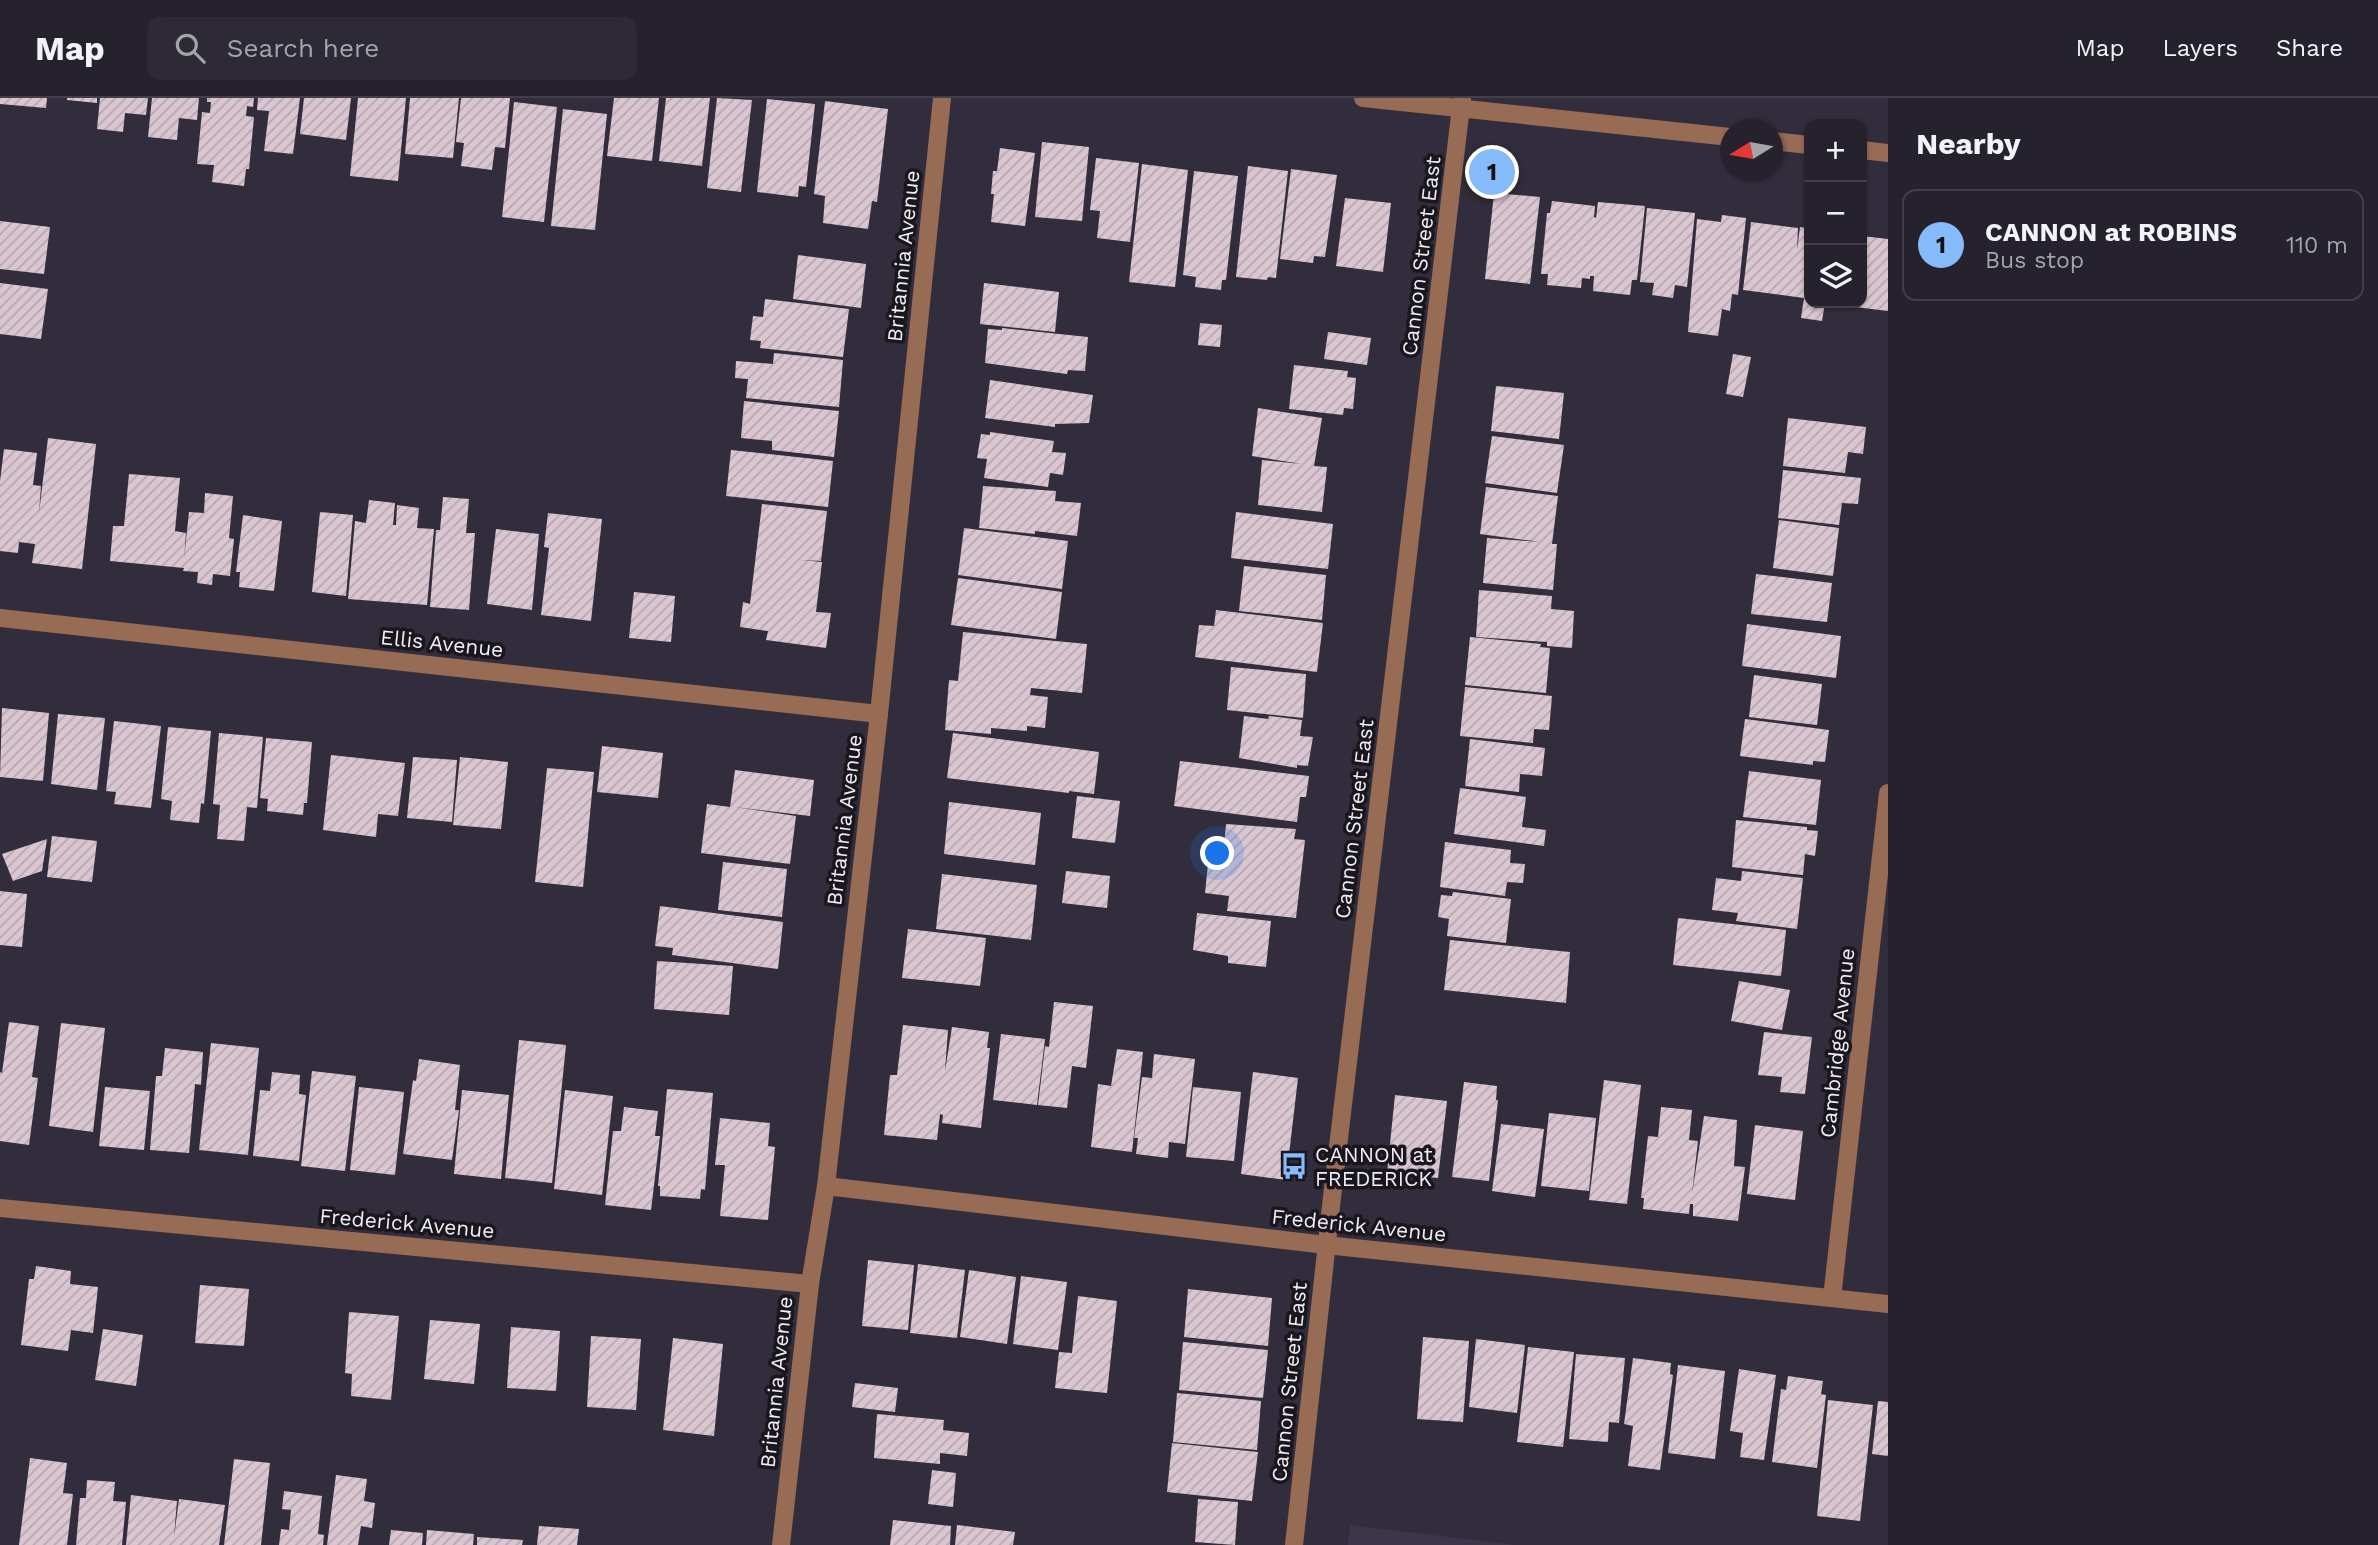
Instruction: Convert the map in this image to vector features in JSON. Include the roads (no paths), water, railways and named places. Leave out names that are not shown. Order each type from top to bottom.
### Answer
[{"type":"street","name":"Britannia Avenue","points":[[781,1545],[879,714],[942,98]]},
{"type":"street","points":[[1363,98],[1461,104],[1720,136]]},
{"type":"street","name":"Cannon Street East","points":[[1294,1545],[1326,1245],[1461,104]]},
{"type":"street","points":[[1783,142],[1804,144]]},
{"type":"street","points":[[1867,151],[1888,153]]},
{"type":"street","name":"Ellis Avenue","points":[[0,618],[879,714]]},
{"type":"street","name":"Cambridge Avenue","points":[[1832,1297],[1888,793]]},
{"type":"street","name":"Frederick Avenue","points":[[825,1186],[1326,1245],[1888,1304]]},
{"type":"street","name":"Frederick Avenue","points":[[0,1208],[810,1284]]},
{"type":"place","name":"CANNON at ROBINS","points":[[1492,172]]},
{"type":"place","name":"CANNON at FREDERICK","points":[[1294,1166]]}]
